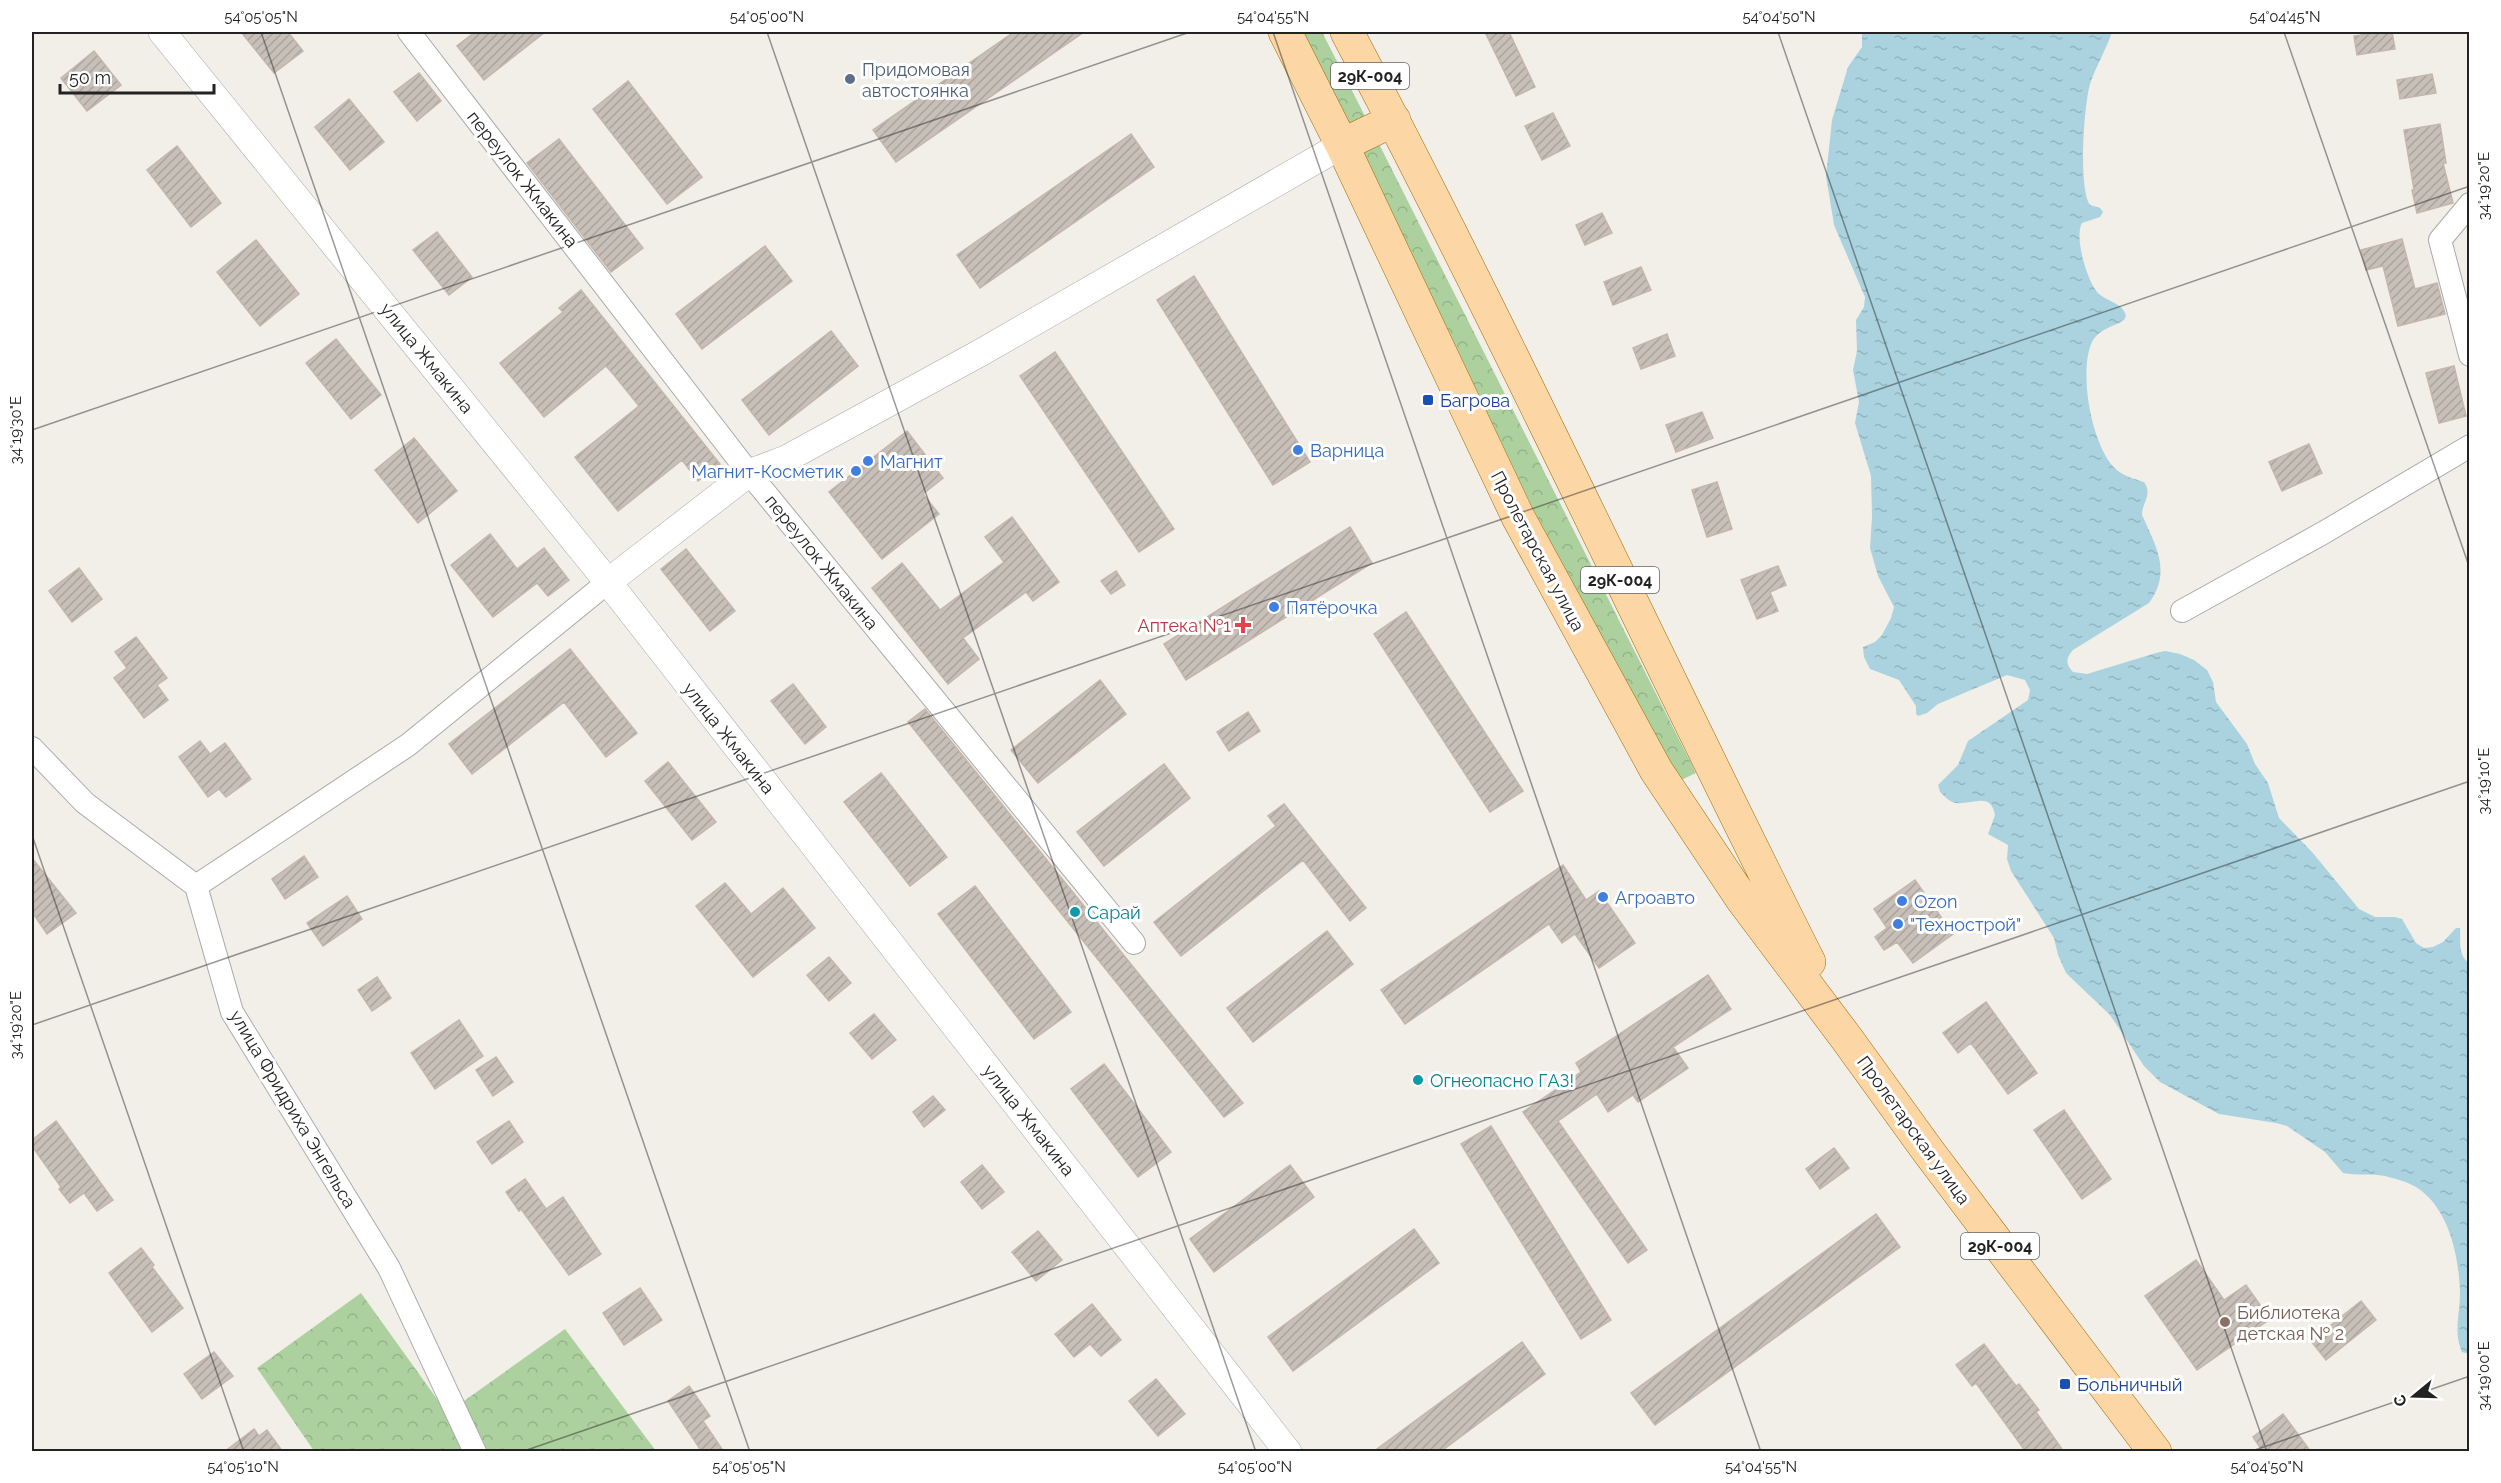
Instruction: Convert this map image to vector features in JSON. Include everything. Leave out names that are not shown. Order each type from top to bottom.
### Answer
[{"type":"main road","name":"Пролетарская улица","points":[[1285,32],[1342,145],[1518,518],[1656,770],[1742,899],[2155,1452]]},
{"type":"main road","name":"Пролетарская улица","points":[[1347,32],[1506,342],[1719,784],[1847,1039]]},
{"type":"main road","points":[[1342,145],[1394,120]]},
{"type":"main road","points":[[1679,804],[1719,784]]},
{"type":"street","name":"улица Жмакина","points":[[162,32],[608,582],[1288,1452]]},
{"type":"street","name":"переулок Жмакина","points":[[409,32],[749,473],[1134,943]]},
{"type":"street","points":[[34,753],[85,803],[196,886],[408,745],[608,582],[749,473],[786,459],[970,358],[1342,145]]},
{"type":"street","points":[[2469,204],[2440,240],[2469,355]]},
{"type":"street","points":[[2182,611],[2469,446]]},
{"type":"street","name":"улица Фридриха Энгельса","points":[[196,886],[232,1011],[388,1268],[475,1452]]},
{"type":"green space","points":[[1299,32],[1322,32],[1366,118],[1347,129]]},
{"type":"green space","points":[[1379,144],[1696,773],[1679,781],[1533,509],[1360,154]]},
{"type":"green space","points":[[361,1293],[447,1413],[565,1329],[656,1451],[314,1451],[257,1368]]},
{"type":"water","points":[[1862,32],[2112,32],[2090,84],[2083,146],[2086,196],[2090,205],[2100,208],[2103,212],[2100,217],[2082,223],[2080,238],[2083,258],[2093,286],[2097,292],[2118,305],[2126,316],[2124,320],[2103,330],[2093,340],[2088,353],[2087,389],[2094,428],[2109,461],[2118,471],[2144,482],[2147,495],[2142,515],[2156,548],[2161,570],[2156,592],[2149,603],[2073,650],[2068,658],[2068,664],[2073,672],[2087,674],[2165,651],[2194,660],[2207,670],[2213,682],[2216,702],[2247,744],[2255,764],[2268,783],[2279,818],[2312,852],[2359,909],[2375,917],[2402,919],[2416,943],[2424,948],[2443,942],[2456,928],[2460,928],[2461,952],[2470,964],[2469,1354],[2462,1352],[2459,1345],[2460,1293],[2455,1251],[2445,1222],[2430,1198],[2419,1189],[2398,1180],[2380,1175],[2343,1173],[2325,1152],[2287,1126],[2219,1114],[2160,1082],[2144,1066],[2110,1015],[2066,973],[2054,938],[2011,871],[2007,859],[2008,845],[1988,834],[1995,815],[1993,808],[1985,801],[1954,802],[1940,792],[1938,785],[1958,765],[1968,741],[2028,700],[2030,690],[2025,680],[2007,675],[1938,704],[1927,713],[1918,716],[1916,706],[1899,680],[1870,669],[1864,657],[1863,647],[1875,642],[1882,635],[1894,607],[1878,576],[1870,548],[1871,476],[1855,423],[1859,402],[1853,370],[1857,351],[1856,320],[1864,307],[1865,297],[1834,225],[1826,176],[1832,120],[1848,67],[1862,47]]},
{"type":"building","points":[[241,32],[288,32],[303,51],[274,73]]},
{"type":"building","points":[[475,32],[545,32],[484,80],[457,46]]},
{"type":"building","points":[[1014,32],[1084,32],[896,162],[873,130]]},
{"type":"building","points":[[1485,32],[1509,32],[1535,87],[1516,96]]},
{"type":"building","points":[[2392,32],[2395,49],[2357,55],[2354,36]]},
{"type":"building","points":[[94,51],[121,85],[87,111],[61,78]]},
{"type":"building","points":[[419,73],[441,101],[417,121],[394,92]]},
{"type":"building","points":[[2432,74],[2436,93],[2400,99],[2397,80]]},
{"type":"building","points":[[628,81],[702,177],[667,204],[593,109]]},
{"type":"building","points":[[349,99],[384,142],[350,170],[315,127]]},
{"type":"building","points":[[1553,113],[1570,146],[1542,160],[1525,126]]},
{"type":"building","points":[[2440,124],[2446,163],[2443,163],[2453,203],[2417,213],[2404,130]]},
{"type":"building","points":[[1131,134],[1154,167],[980,288],[957,255]]},
{"type":"building","points":[[559,139],[643,248],[611,272],[527,163]]},
{"type":"building","points":[[177,146],[221,203],[191,227],[147,170]]},
{"type":"building","points":[[1602,213],[1612,233],[1585,245],[1576,225]]},
{"type":"building","points":[[437,232],[472,277],[449,295],[413,250]]},
{"type":"building","points":[[2402,239],[2415,289],[2437,283],[2445,314],[2398,326],[2383,266],[2366,270],[2361,250]]},
{"type":"building","points":[[256,240],[299,294],[260,326],[217,272]]},
{"type":"building","points":[[765,246],[792,281],[702,349],[676,314]]},
{"type":"building","points":[[1641,267],[1651,290],[1613,305],[1604,282]]},
{"type":"building","points":[[1194,276],[1310,462],[1273,485],[1157,300]]},
{"type":"building","points":[[581,290],[720,464],[698,481],[682,460],[618,511],[575,457],[639,406],[606,366],[544,417],[500,363],[563,312],[559,308]]},
{"type":"building","points":[[831,331],[858,366],[769,435],[742,400]]},
{"type":"building","points":[[1667,334],[1675,356],[1641,369],[1633,348]]},
{"type":"building","points":[[336,339],[381,395],[351,419],[306,363]]},
{"type":"building","points":[[1055,352],[1174,529],[1139,552],[1020,376]]},
{"type":"building","points":[[2454,366],[2466,416],[2439,423],[2426,373]]},
{"type":"building","points":[[1702,412],[1713,438],[1676,452],[1666,425]]},
{"type":"building","points":[[907,431],[943,478],[923,494],[939,514],[882,559],[829,492]]},
{"type":"building","points":[[414,438],[457,491],[418,523],[375,470]]},
{"type":"building","points":[[2309,444],[2322,473],[2282,491],[2269,462]]},
{"type":"building","points":[[1717,482],[1732,529],[1707,537],[1692,490]]},
{"type":"building","points":[[1012,517],[1059,582],[1033,601],[1026,592],[963,638],[979,659],[948,684],[872,588],[902,563],[940,610],[1004,562],[985,537]]},
{"type":"building","points":[[1350,527],[1372,563],[1186,680],[1164,644]]},
{"type":"building","points":[[490,534],[517,569],[544,548],[569,580],[548,596],[537,583],[493,617],[451,565]]},
{"type":"building","points":[[686,549],[735,611],[710,631],[661,569]]},
{"type":"building","points":[[1778,566],[1786,585],[1770,592],[1778,611],[1757,619],[1741,580]]},
{"type":"building","points":[[79,568],[102,599],[72,622],[49,591]]},
{"type":"building","points":[[1116,571],[1125,585],[1111,594],[1101,581]]},
{"type":"building","points":[[1406,612],[1523,791],[1490,812],[1374,634]]},
{"type":"building","points":[[136,637],[167,678],[157,685],[168,700],[144,718],[114,678],[127,668],[115,652]]},
{"type":"building","points":[[570,649],[637,733],[606,757],[564,702],[472,774],[449,744]]},
{"type":"building","points":[[1100,680],[1126,714],[1038,783],[1011,750]]},
{"type":"building","points":[[793,684],[826,727],[805,744],[771,701]]},
{"type":"building","name":"Сарай","points":[[925,709],[1243,1103],[1224,1117],[908,722]]},
{"type":"building","points":[[1248,712],[1260,731],[1229,751],[1217,732]]},
{"type":"building","points":[[200,741],[210,754],[225,743],[251,779],[226,797],[219,789],[208,797],[179,757]]},
{"type":"building","points":[[668,762],[716,822],[692,840],[645,781]]},
{"type":"building","points":[[1164,764],[1190,798],[1104,866],[1077,832]]},
{"type":"building","points":[[881,773],[947,857],[910,886],[844,802]]},
{"type":"building","points":[[1284,804],[1366,908],[1350,921],[1303,860],[1181,956],[1154,922],[1276,826],[1268,816]]},
{"type":"building","points":[[304,856],[318,877],[285,899],[272,879]]},
{"type":"building","points":[[32,858],[76,913],[47,934],[32,912]]},
{"type":"building","points":[[1563,865],[1586,900],[1599,891],[1635,943],[1599,968],[1575,934],[1562,943],[1549,924],[1405,1024],[1381,990]]},
{"type":"building","points":[[1915,880],[1953,934],[1913,963],[1897,942],[1884,950],[1875,937],[1887,928],[1874,909]]},
{"type":"building","points":[[725,883],[751,914],[783,888],[815,928],[753,977],[696,906]]},
{"type":"building","points":[[975,886],[1071,1012],[1034,1039],[938,914]]},
{"type":"building","points":[[347,896],[362,919],[323,946],[307,923]]},
{"type":"building","points":[[1327,931],[1353,964],[1253,1042],[1227,1008]]},
{"type":"building","points":[[829,957],[851,983],[829,1001],[807,975]]},
{"type":"building","points":[[1708,975],[1731,1009],[1673,1047],[1688,1068],[1638,1102],[1633,1095],[1608,1112],[1597,1094],[1558,1121],[1647,1250],[1628,1263],[1523,1112],[1581,1072],[1576,1063]]},
{"type":"building","points":[[377,977],[391,998],[372,1011],[358,990]]},
{"type":"building","points":[[1986,1002],[2037,1073],[2008,1094],[1971,1043],[1958,1053],[1943,1033]]},
{"type":"building","points":[[874,1014],[896,1040],[872,1059],[850,1033]]},
{"type":"building","points":[[459,1020],[483,1056],[435,1089],[411,1053]]},
{"type":"building","points":[[496,1057],[513,1082],[493,1096],[476,1070]]},
{"type":"building","points":[[1104,1064],[1171,1152],[1138,1177],[1071,1089]]},
{"type":"building","points":[[933,1096],[945,1110],[924,1127],[913,1112]]},
{"type":"building","points":[[2064,1110],[2111,1179],[2082,1199],[2034,1130]]},
{"type":"building","points":[[56,1121],[113,1200],[97,1211],[84,1193],[70,1203],[32,1146],[32,1140]]},
{"type":"building","points":[[509,1121],[523,1142],[492,1164],[477,1142]]},
{"type":"building","points":[[1491,1126],[1611,1320],[1581,1339],[1461,1144]]},
{"type":"building","points":[[1834,1148],[1849,1168],[1820,1189],[1806,1169]]},
{"type":"building","points":[[982,1165],[1004,1192],[982,1209],[961,1182]]},
{"type":"building","points":[[1290,1165],[1314,1197],[1214,1272],[1190,1239]]},
{"type":"building","points":[[525,1179],[546,1209],[563,1197],[601,1254],[569,1275],[506,1192]]},
{"type":"building","points":[[1876,1214],[1900,1247],[1655,1425],[1631,1393]]},
{"type":"building","points":[[1414,1229],[1439,1263],[1293,1371],[1268,1337]]},
{"type":"building","points":[[1038,1231],[1062,1260],[1036,1281],[1012,1252]]},
{"type":"building","points":[[141,1248],[154,1265],[152,1267],[183,1308],[152,1332],[109,1273]]},
{"type":"building","points":[[2196,1260],[2224,1300],[2246,1285],[2270,1319],[2197,1370],[2145,1296]]},
{"type":"building","points":[[640,1288],[662,1320],[624,1345],[603,1313]]},
{"type":"building","points":[[2361,1301],[2376,1320],[2326,1360],[2311,1341]]},
{"type":"building","points":[[1092,1304],[1121,1340],[1101,1356],[1090,1344],[1074,1357],[1055,1334]]},
{"type":"building","points":[[1522,1342],[1545,1374],[1440,1452],[1373,1452]]},
{"type":"building","points":[[1984,1344],[2016,1386],[2019,1384],[2039,1410],[2036,1412],[2064,1452],[2026,1452],[1976,1383],[1972,1386],[1956,1365]]},
{"type":"building","points":[[214,1352],[233,1376],[202,1399],[184,1374]]},
{"type":"building","points":[[1156,1379],[1185,1414],[1158,1436],[1129,1401]]},
{"type":"building","points":[[689,1386],[710,1416],[703,1421],[724,1452],[702,1452],[668,1401]]},
{"type":"building","points":[[2283,1414],[2311,1452],[2263,1452],[2253,1437]]},
{"type":"building","points":[[254,1429],[259,1436],[267,1430],[283,1452],[224,1452]]},
{"type":"place","name":"Придомовая автостоянка","points":[[850,79]]},
{"type":"place","name":"Багрова","points":[[1428,400]]},
{"type":"place","name":"Варница","points":[[1298,450]]},
{"type":"place","name":"Магнит","points":[[868,461]]},
{"type":"place","name":"Магнит-Косметик","points":[[856,471]]},
{"type":"place","name":"Пятёрочка","points":[[1274,607]]},
{"type":"place","name":"Аптека №1","points":[[1243,625]]},
{"type":"place","name":"Агроавто","points":[[1603,897]]},
{"type":"place","name":"Ozon","points":[[1902,901]]},
{"type":"place","name":"Сарай","points":[[1075,912]]},
{"type":"place","name":"\"Технострой\"","points":[[1898,924]]},
{"type":"place","name":"Огнеопасно ГАЗ!","points":[[1418,1080]]},
{"type":"place","name":"Библиотека детская № 2","points":[[2225,1322]]},
{"type":"place","name":"Больничный","points":[[2065,1384]]}]
